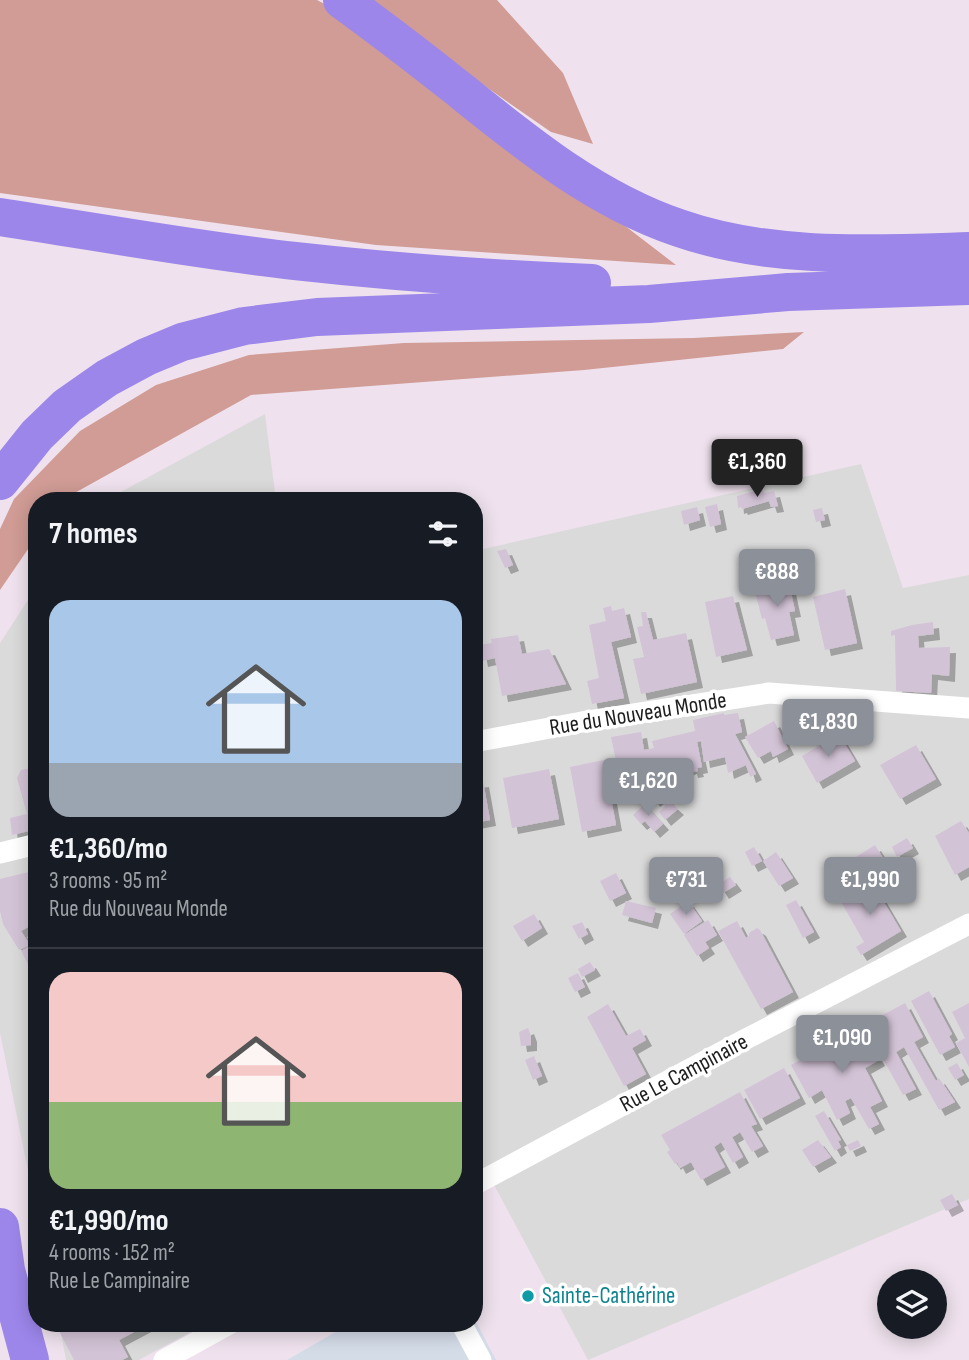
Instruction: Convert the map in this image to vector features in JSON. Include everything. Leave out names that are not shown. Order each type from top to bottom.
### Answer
[{"type":"highway","points":[[342,0],[515,135],[576,177],[623,205],[680,229],[740,243],[798,251],[969,251]]},
{"type":"highway","points":[[0,217],[295,261],[451,275],[788,292]]},
{"type":"highway","points":[[0,481],[37,435],[67,406],[97,385],[146,356],[215,332],[275,321],[317,317],[649,304],[788,292],[969,286]]},
{"type":"highway","points":[[0,1227],[6,1270],[30,1360]]},
{"type":"street","name":"Rue du Nouveau Monde","points":[[483,741],[582,722],[769,693],[969,708]]},
{"type":"street","points":[[0,853],[28,846]]},
{"type":"street","name":"Rue Le Campinaire","points":[[483,1180],[744,1040],[969,925]]},
{"type":"street","points":[[164,1360],[215,1332]]},
{"type":"street","points":[[466,1332],[481,1360]]},
{"type":"shaded area","points":[[0,0],[317,0],[362,24],[676,265],[376,245],[0,193]]},
{"type":"shaded area","points":[[361,0],[497,0],[563,73],[593,144],[551,132]]},
{"type":"shaded area","points":[[804,332],[783,349],[584,370],[251,395],[76,492],[28,492],[28,549],[0,590],[0,529],[14,499],[80,431],[156,385],[249,355],[404,343],[693,338]]},
{"type":"shaded area","points":[[265,414],[275,492],[121,492]]},
{"type":"shaded area","points":[[861,464],[903,588],[969,575],[969,1199],[588,1360],[487,1172],[483,1174],[483,549]]},
{"type":"shaded area","points":[[28,600],[28,1171],[0,1033],[0,643]]},
{"type":"shaded area","points":[[61,1332],[190,1332],[139,1360],[66,1360]]},
{"type":"shaded area","points":[[335,1332],[481,1332],[496,1360],[287,1360]]},
{"type":"building","points":[[762,489],[764,493],[774,491],[778,506],[771,507],[769,501],[738,508],[737,496]]},
{"type":"building","points":[[717,504],[721,524],[710,527],[705,507]]},
{"type":"building","points":[[697,507],[700,520],[684,525],[681,511]]},
{"type":"building","points":[[822,508],[825,520],[816,522],[813,510]]},
{"type":"building","points":[[506,549],[513,565],[505,568],[497,551]]},
{"type":"building","points":[[788,579],[795,611],[789,612],[794,635],[771,640],[755,592],[769,589],[768,584]]},
{"type":"building","points":[[845,589],[857,643],[825,650],[813,597]]},
{"type":"building","points":[[733,596],[747,650],[716,657],[705,602]]},
{"type":"building","points":[[611,606],[612,611],[624,608],[631,637],[611,642],[624,698],[592,704],[587,681],[599,678],[589,625],[606,621],[603,608]]},
{"type":"building","points":[[641,612],[646,612],[653,640],[686,633],[697,682],[641,694],[633,659],[644,657],[637,627],[643,626]]},
{"type":"building","points":[[933,622],[934,634],[918,636],[919,648],[950,647],[949,676],[932,674],[931,693],[896,691],[895,635],[891,636],[891,631]]},
{"type":"building","points":[[518,635],[522,654],[549,649],[566,684],[502,696],[495,658],[483,661],[483,644],[492,643],[491,639]]},
{"type":"building","points":[[724,713],[738,713],[742,732],[735,734],[756,774],[750,777],[746,765],[728,773],[725,757],[704,762],[701,741],[697,742],[702,767],[697,768],[698,771],[692,772],[691,768],[656,780],[670,802],[678,809],[665,820],[659,812],[665,806],[660,797],[654,801],[648,791],[642,795],[633,781],[621,784],[611,737],[641,732],[644,750],[654,748],[652,741],[695,731],[693,720]]},
{"type":"building","points":[[774,721],[788,749],[773,757],[771,751],[758,758],[745,737]]},
{"type":"building","points":[[839,734],[855,761],[817,783],[802,756]]},
{"type":"building","points":[[916,745],[936,779],[900,799],[880,765]]},
{"type":"building","points":[[604,760],[616,825],[582,832],[570,767]]},
{"type":"building","points":[[28,769],[28,831],[12,835],[10,818],[27,814],[17,778],[21,770]]},
{"type":"building","points":[[549,769],[559,819],[512,828],[503,778]]},
{"type":"building","points":[[483,781],[490,820],[483,821]]},
{"type":"building","points":[[645,804],[663,824],[654,832],[645,821],[641,824],[633,815]]},
{"type":"building","points":[[961,821],[969,833],[969,867],[955,875],[935,836]]},
{"type":"building","points":[[907,838],[913,848],[897,857],[892,847]]},
{"type":"building","points":[[875,845],[886,863],[867,875],[856,857]]},
{"type":"building","points":[[754,847],[762,861],[752,866],[745,852]]},
{"type":"building","points":[[776,852],[793,878],[779,886],[763,861]]},
{"type":"building","points":[[28,872],[28,927],[21,931],[28,946],[19,950],[3,924],[0,911],[0,879]]},
{"type":"building","points":[[616,873],[626,893],[610,901],[600,881]]},
{"type":"building","points":[[730,877],[736,885],[723,893],[718,885]]},
{"type":"building","points":[[872,882],[901,931],[861,955],[856,947],[864,942],[840,900]]},
{"type":"building","points":[[796,900],[814,932],[803,938],[786,905]]},
{"type":"building","points":[[626,901],[656,908],[652,923],[622,915]]},
{"type":"building","points":[[688,901],[702,921],[684,934],[670,914]]},
{"type":"building","points":[[534,914],[542,928],[522,941],[513,926]]},
{"type":"building","points":[[708,920],[717,935],[705,942],[709,948],[697,956],[684,935]]},
{"type":"building","points":[[737,921],[746,938],[757,928],[760,930],[793,992],[761,1009],[718,931]]},
{"type":"building","points":[[582,922],[588,934],[579,939],[572,926]]},
{"type":"building","points":[[28,947],[28,964],[21,951]]},
{"type":"building","points":[[590,962],[595,970],[582,977],[578,969]]},
{"type":"building","points":[[578,973],[585,987],[575,992],[568,978]]},
{"type":"building","points":[[929,991],[952,1034],[949,1036],[955,1047],[940,1055],[911,1001]]},
{"type":"building","points":[[905,1003],[923,1037],[914,1042],[936,1081],[939,1078],[955,1102],[939,1110],[904,1047],[896,1052],[916,1089],[903,1095],[864,1025]]},
{"type":"building","points":[[969,1003],[969,1067],[956,1043],[965,1038],[952,1012]]},
{"type":"building","points":[[608,1004],[626,1036],[640,1029],[646,1040],[632,1048],[646,1074],[624,1086],[587,1017]]},
{"type":"building","points":[[861,1027],[879,1060],[865,1068],[882,1101],[870,1107],[879,1124],[869,1129],[851,1098],[845,1101],[850,1113],[837,1120],[822,1090],[809,1098],[791,1065]]},
{"type":"building","points":[[528,1028],[531,1045],[521,1046],[519,1032]]},
{"type":"building","points":[[534,1056],[542,1076],[533,1080],[525,1060]]},
{"type":"building","points":[[957,1063],[964,1075],[955,1080],[948,1068]]},
{"type":"building","points":[[784,1068],[800,1098],[760,1119],[744,1090]]},
{"type":"building","points":[[740,1092],[757,1124],[751,1126],[763,1146],[752,1152],[740,1132],[732,1137],[743,1157],[733,1163],[721,1142],[714,1147],[725,1167],[701,1180],[691,1162],[680,1168],[677,1162],[675,1164],[661,1135]]},
{"type":"building","points":[[824,1111],[841,1140],[838,1141],[841,1147],[835,1151],[815,1116]]},
{"type":"building","points":[[818,1140],[831,1157],[813,1167],[802,1150]]},
{"type":"building","points":[[858,1140],[861,1146],[850,1151],[847,1145]]},
{"type":"building","points":[[952,1194],[958,1205],[946,1211],[940,1200]]},
{"type":"building","points":[[60,1332],[134,1332],[119,1340],[128,1357],[122,1360],[74,1360]]},
{"type":"place","name":"Sainte-Cathérine","points":[[528,1296]]}]
